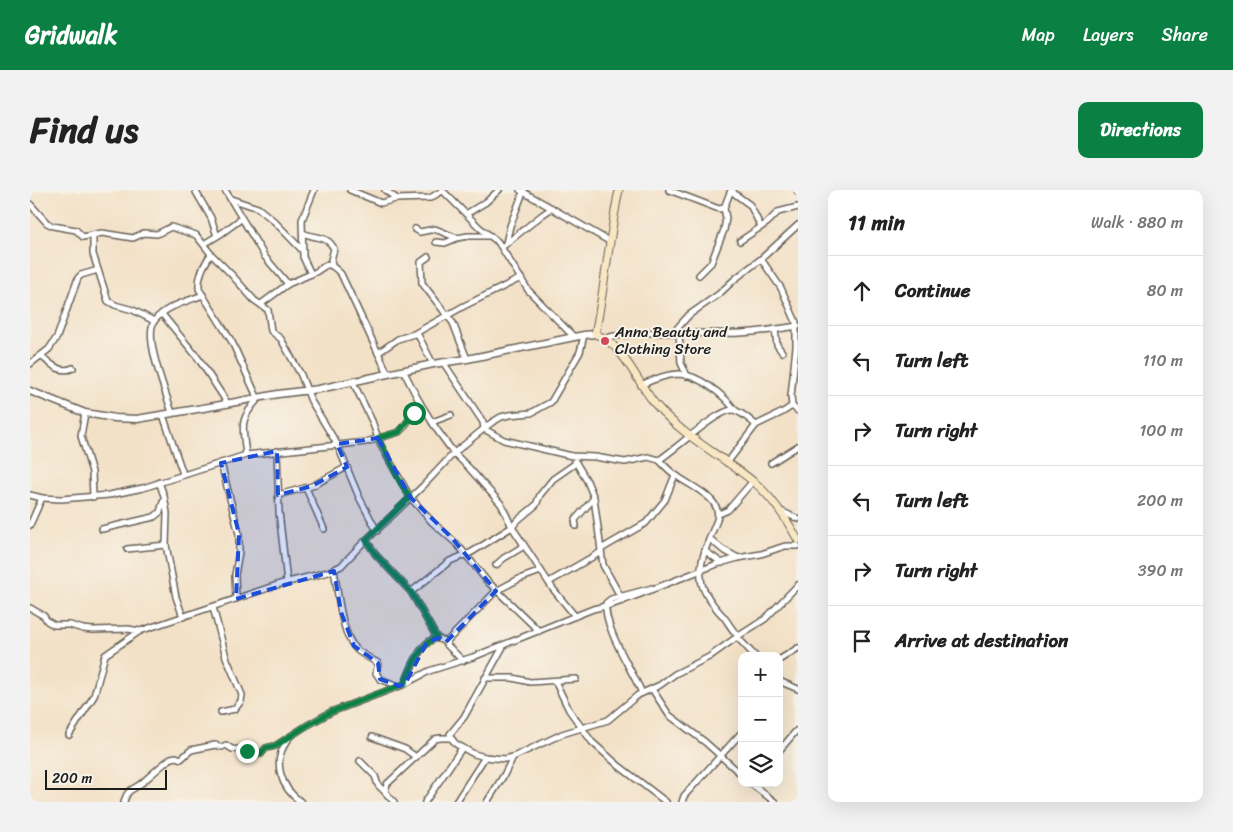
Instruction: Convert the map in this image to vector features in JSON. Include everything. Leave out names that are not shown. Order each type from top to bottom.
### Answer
[{"type":"main road","points":[[619,190],[609,241],[603,296],[595,334],[605,338],[622,354],[641,385],[657,406],[691,436],[753,482],[778,510],[797,537]]},
{"type":"street","points":[[225,190],[265,258],[288,284]]},
{"type":"street","points":[[311,274],[304,260],[303,216],[314,190]]},
{"type":"street","points":[[350,190],[366,193],[381,203],[397,199],[430,198],[442,190],[490,236],[504,245],[520,278],[537,300],[574,337]]},
{"type":"street","points":[[385,190],[397,199]]},
{"type":"street","points":[[466,214],[486,202],[498,190]]},
{"type":"street","points":[[504,245],[522,190],[609,241]]},
{"type":"street","points":[[669,190],[719,209],[724,208]]},
{"type":"street","points":[[680,194],[685,190]]},
{"type":"street","points":[[699,275],[711,263],[724,230],[726,218],[724,208],[731,190],[750,205],[761,227]]},
{"type":"street","points":[[196,192],[217,236]]},
{"type":"street","points":[[231,199],[258,208],[274,221],[303,251]]},
{"type":"street","points":[[30,204],[47,223],[53,226],[76,230],[83,237],[106,233],[133,238],[144,233],[157,234],[172,227],[181,232],[194,234],[254,300],[268,310],[271,331],[279,337],[288,352],[301,375],[314,408],[338,444],[359,497],[377,531]]},
{"type":"street","points":[[740,240],[761,227],[778,212],[798,207]]},
{"type":"street","points":[[504,245],[552,208]]},
{"type":"street","points":[[204,244],[241,219]]},
{"type":"street","points":[[687,376],[681,363],[676,333],[689,314],[719,294],[735,278],[761,259],[798,225]]},
{"type":"street","points":[[415,229],[420,232],[433,229],[438,230],[457,238]]},
{"type":"street","points":[[303,233],[326,239],[330,242],[334,249],[331,260],[332,266],[341,274],[388,374]]},
{"type":"street","points":[[93,235],[92,249],[104,287],[105,297],[111,304],[133,310],[154,321]]},
{"type":"street","points":[[436,242],[445,243],[468,236],[490,236]]},
{"type":"street","points":[[211,254],[200,273],[199,289],[232,342],[258,398]]},
{"type":"street","points":[[428,257],[421,262],[421,281],[456,329],[467,359]]},
{"type":"street","points":[[761,259],[782,288],[798,326],[790,388],[792,406],[798,411]]},
{"type":"street","points":[[261,304],[288,284],[324,266],[332,266]]},
{"type":"street","points":[[30,364],[49,350],[57,337],[78,278],[81,275],[98,270]]},
{"type":"street","points":[[378,354],[398,340],[417,333],[447,315],[520,278]]},
{"type":"street","points":[[172,413],[154,355],[152,334],[154,321],[178,304],[203,295]]},
{"type":"street","points":[[795,318],[798,312]]},
{"type":"street","points":[[162,314],[198,358],[228,404]]},
{"type":"street","points":[[605,338],[642,333],[740,333],[798,326]]},
{"type":"street","points":[[775,329],[777,345],[782,352]]},
{"type":"street","points":[[417,333],[433,364]]},
{"type":"street","points":[[30,391],[85,413],[127,419],[163,415],[307,391],[443,362],[595,334]]},
{"type":"street","points":[[69,735],[94,696],[105,655],[140,631],[288,582],[334,570],[347,561],[410,497],[424,486],[454,453],[484,429],[501,417],[531,413],[551,402],[580,352],[584,335]]},
{"type":"street","points":[[41,356],[61,370],[66,371],[73,368]]},
{"type":"street","points":[[443,362],[483,422],[484,429]]},
{"type":"street","points":[[404,370],[432,422],[454,453],[501,504],[524,546],[557,595],[575,616]]},
{"type":"street","points":[[641,385],[665,376],[677,374],[687,376],[708,386],[731,404],[735,410],[756,425]]},
{"type":"street","points":[[353,382],[369,413],[378,438],[400,482],[410,497],[432,522],[452,538],[496,591],[539,631]]},
{"type":"street","points":[[246,455],[243,421],[247,412],[258,398]]},
{"type":"street","points":[[30,495],[42,498],[93,497],[134,490],[246,455],[366,442],[402,430],[418,407],[419,401]]},
{"type":"street","points":[[727,464],[756,425],[792,406]]},
{"type":"street","points":[[659,460],[724,412],[735,410]]},
{"type":"street","points":[[85,413],[81,436],[92,472],[93,497]]},
{"type":"street","points":[[163,415],[183,474]]},
{"type":"street","points":[[432,422],[451,415]]},
{"type":"street","points":[[484,429],[504,440],[572,456],[595,457],[625,462],[648,457],[659,460],[675,475],[714,502],[719,514],[705,551],[702,570],[705,592],[730,628],[752,652]]},
{"type":"street","points":[[771,463],[798,446]]},
{"type":"street","points":[[277,451],[278,495],[288,582]]},
{"type":"street","points":[[572,456],[594,498],[605,570],[622,598]]},
{"type":"street","points":[[221,463],[239,534],[239,552],[234,575],[236,599]]},
{"type":"street","points":[[411,592],[450,561],[466,554],[512,527],[536,506],[540,495],[553,479],[576,463]]},
{"type":"street","points":[[278,495],[306,488],[347,467]]},
{"type":"street","points":[[549,582],[646,523],[665,500],[675,475]]},
{"type":"street","points":[[159,482],[167,513],[166,545],[176,597],[183,617]]},
{"type":"street","points":[[719,514],[728,510],[753,482]]},
{"type":"street","points":[[306,488],[324,529]]},
{"type":"street","points":[[102,529],[154,517],[162,510],[164,496]]},
{"type":"street","points":[[30,525],[42,498]]},
{"type":"street","points":[[576,526],[575,520],[594,498]]},
{"type":"street","points":[[778,510],[798,519]]},
{"type":"street","points":[[710,539],[722,549],[738,558]]},
{"type":"street","points":[[366,540],[376,555],[411,592],[437,638],[446,642],[462,661]]},
{"type":"street","points":[[127,549],[166,545]]},
{"type":"street","points":[[496,565],[524,546]]},
{"type":"street","points":[[642,693],[609,624],[606,606],[608,601],[622,598],[644,589],[660,587],[738,558],[762,554],[785,546],[798,546]]},
{"type":"street","points":[[705,551],[722,563]]},
{"type":"street","points":[[334,570],[341,612],[354,646],[378,663],[376,673],[380,679],[402,685]]},
{"type":"street","points":[[446,642],[496,591],[518,578],[541,571]]},
{"type":"street","points":[[385,792],[388,784],[437,738],[451,738],[462,748],[485,757],[505,759],[547,740],[608,720],[628,702],[675,674],[709,657],[774,612],[798,585]]},
{"type":"street","points":[[124,802],[132,788],[174,757],[181,759],[191,750],[215,745],[222,747],[226,745],[232,749],[241,748],[256,756],[261,754],[266,748],[273,747],[331,712],[402,685],[429,671],[462,661],[593,609],[606,606]]},
{"type":"street","points":[[213,607],[226,657],[242,695],[235,709],[222,712]]},
{"type":"street","points":[[30,608],[44,616],[47,621],[54,625],[70,624],[83,629],[94,630],[128,628],[140,631]]},
{"type":"street","points":[[402,685],[421,649],[430,640],[437,638]]},
{"type":"street","points":[[451,738],[452,731],[464,717],[504,645]]},
{"type":"street","points":[[783,657],[798,648]]},
{"type":"street","points":[[485,678],[513,678],[526,682],[576,679]]},
{"type":"street","points":[[555,681],[569,710],[592,742],[666,802]]},
{"type":"street","points":[[783,683],[798,689]]},
{"type":"street","points":[[652,689],[669,715],[722,756],[738,771]]},
{"type":"street","points":[[783,746],[796,731]]},
{"type":"street","points":[[292,736],[281,751],[280,772],[291,794],[301,802]]},
{"type":"street","points":[[372,737],[405,749],[416,757]]},
{"type":"street","points":[[682,802],[684,796],[738,737]]},
{"type":"street","points":[[425,802],[462,748]]},
{"type":"street","points":[[456,802],[485,757]]},
{"type":"street","points":[[487,802],[513,757]]},
{"type":"street","points":[[360,761],[375,776],[378,785],[394,802]]},
{"type":"street","points":[[756,787],[775,802]]},
{"type":"highlighted area","points":[[378,438],[410,497],[452,538],[496,591],[446,642],[438,638],[427,642],[405,684],[399,686],[380,679],[378,663],[354,646],[341,612],[334,571],[236,599],[239,534],[221,463],[277,451],[278,495],[312,486],[347,467],[337,444]]},
{"type":"place","name":"Anna Beauty and Clothing Store","points":[[605,341]]},
{"type":"route","points":[[247,751],[256,756],[266,748],[275,746],[331,712],[404,684],[421,649],[432,638],[437,638],[411,592],[376,555],[366,540],[387,522],[410,497],[400,482],[378,438],[399,432],[414,413]]}]
